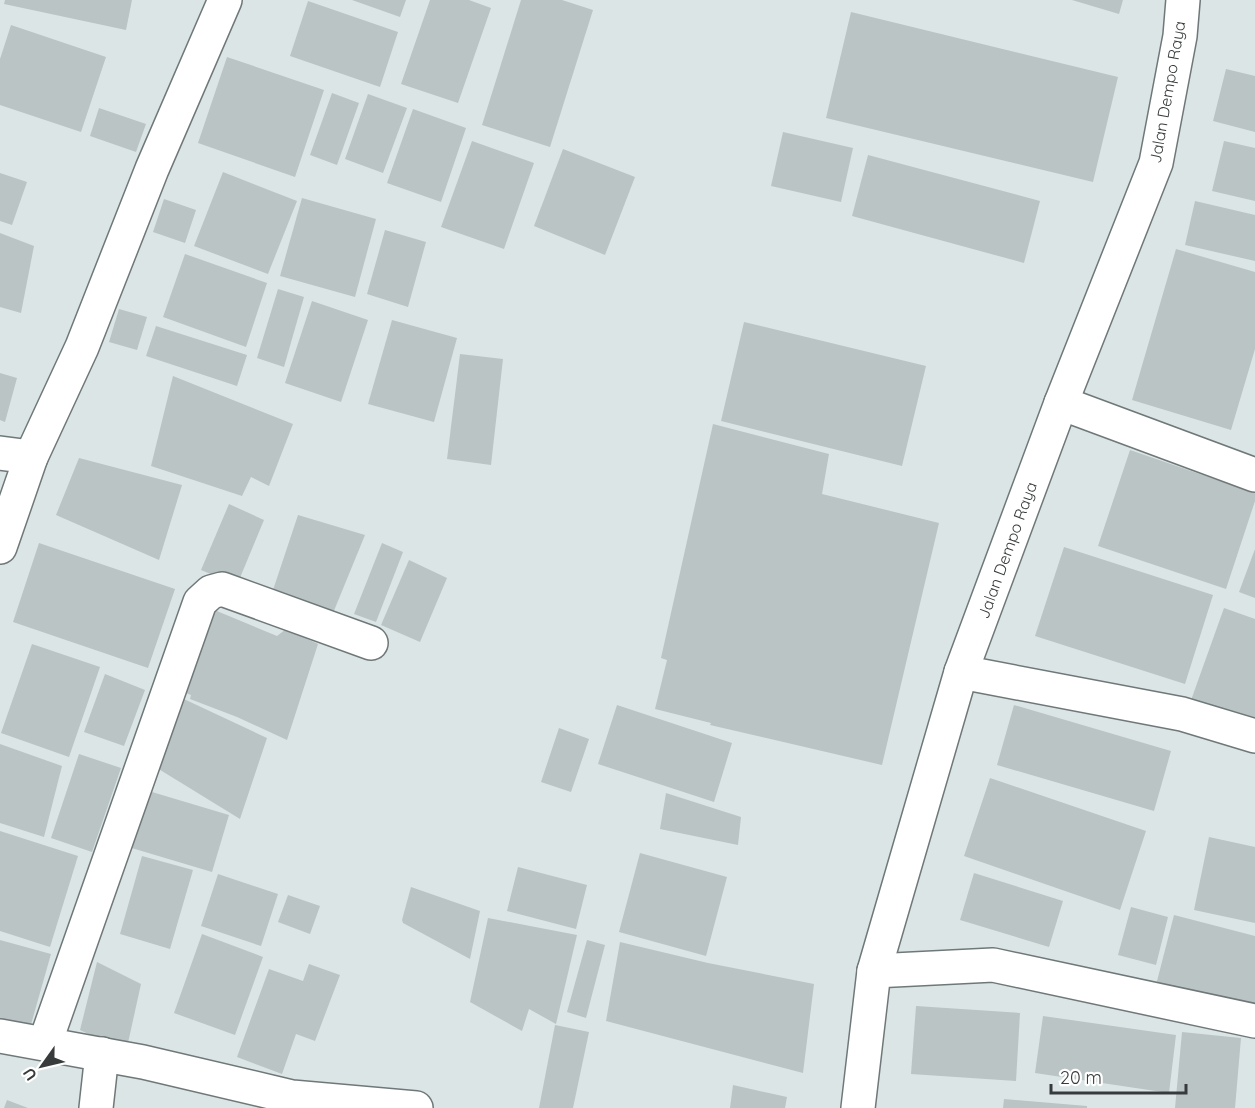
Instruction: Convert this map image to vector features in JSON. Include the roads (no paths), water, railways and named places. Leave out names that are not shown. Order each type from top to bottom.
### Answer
[{"type":"street","points":[[0,547],[16,455],[82,346],[152,169],[225,0]]},
{"type":"street","name":"Jalan Dempo Raya","points":[[858,1108],[874,971],[961,672],[1061,403],[1156,163],[1180,36],[1183,0]]},
{"type":"street","points":[[1061,403],[1255,475]]},
{"type":"street","points":[[45,1043],[200,602],[211,592],[222,589],[371,643]]},
{"type":"street","points":[[961,672],[1182,714],[1255,736]]},
{"type":"street","points":[[874,971],[993,965],[1255,1021]]},
{"type":"street","points":[[0,1036],[102,1054],[292,1097],[416,1108]]},
{"type":"street","points":[[96,1108],[102,1054]]}]
